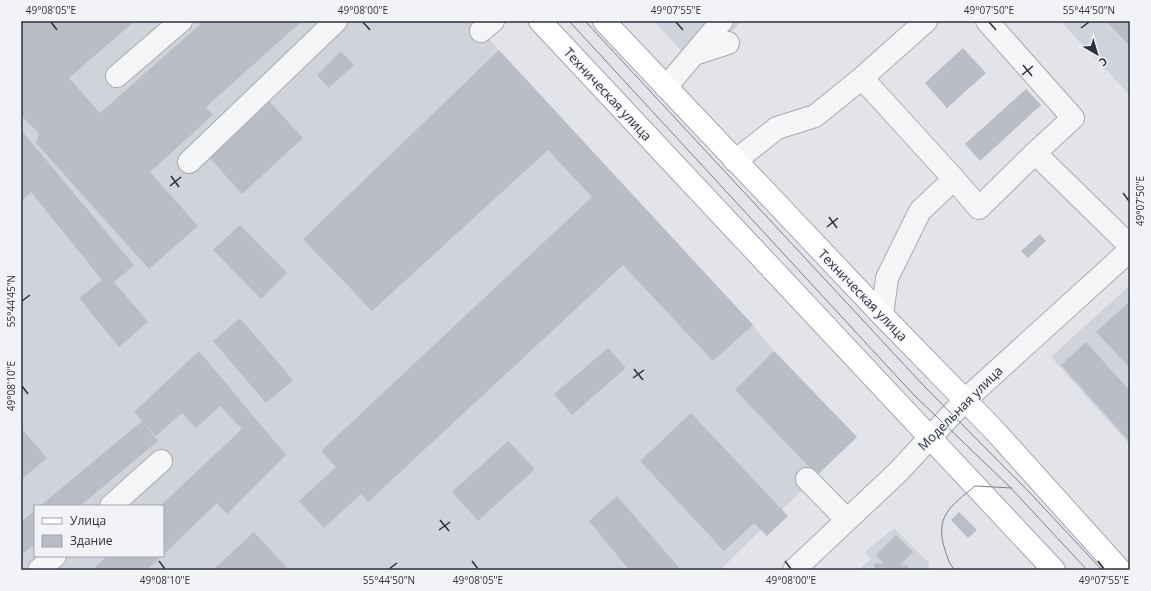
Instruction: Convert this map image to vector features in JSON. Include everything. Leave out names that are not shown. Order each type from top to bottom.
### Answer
[{"type":"main road","name":"Техническая улица","points":[[540,21],[1054,570]]},
{"type":"main road","name":"Техническая улица","points":[[604,21],[734,161],[882,316],[965,400],[1120,570]]},
{"type":"street","points":[[118,76],[181,21]]},
{"type":"street","points":[[189,162],[336,21]]},
{"type":"street","points":[[666,87],[722,21]]},
{"type":"street","points":[[734,161],[777,128],[815,116],[862,78],[926,21]]},
{"type":"street","points":[[862,78],[979,208],[1073,118],[987,21]]},
{"type":"street","points":[[694,54],[728,43]]},
{"type":"street","points":[[1035,153],[1130,246]]},
{"type":"street","points":[[882,316],[887,278],[920,210],[954,179]]},
{"type":"street","name":"Модельная улица","points":[[794,570],[898,472],[965,400],[1130,250]]},
{"type":"street","points":[[112,505],[161,461]]},
{"type":"street","points":[[807,479],[847,520]]},
{"type":"street","points":[[39,570],[54,557]]},
{"type":"shaded area","points":[[21,21],[472,21],[753,325],[774,351],[857,437],[720,570],[21,570]]},
{"type":"shaded area","points":[[654,21],[742,21],[696,67]]},
{"type":"shaded area","points":[[1060,21],[1130,21],[1130,95]]},
{"type":"shaded area","points":[[1130,285],[1130,445],[1051,357]]},
{"type":"shaded area","points":[[894,528],[929,563],[929,570],[858,570],[871,559],[865,552]]},
{"type":"building","points":[[21,21],[135,21],[69,78],[100,113],[204,21],[302,21],[206,107],[213,115],[150,172],[198,226],[149,269],[36,143],[39,134],[21,115]]},
{"type":"building","points":[[1106,21],[1130,21],[1130,46]]},
{"type":"building","points":[[963,48],[986,73],[947,108],[925,83]]},
{"type":"building","points":[[499,50],[753,325],[713,361],[623,265],[368,502],[361,494],[324,528],[299,501],[336,467],[321,451],[592,197],[548,150],[372,311],[303,239]]},
{"type":"building","points":[[341,51],[354,65],[329,88],[317,75]]},
{"type":"building","points":[[1026,89],[1041,105],[980,161],[965,144]]},
{"type":"building","points":[[268,100],[303,138],[242,194],[207,155]]},
{"type":"building","points":[[21,130],[134,265],[114,282],[148,322],[119,347],[79,298],[102,280],[31,192],[21,201]]},
{"type":"building","points":[[240,225],[287,273],[261,299],[213,250]]},
{"type":"building","points":[[1040,234],[1046,241],[1028,258],[1021,251]]},
{"type":"building","points":[[1130,301],[1130,368],[1096,332]]},
{"type":"building","points":[[240,318],[293,380],[266,403],[213,341]]},
{"type":"building","points":[[1086,342],[1130,391],[1130,442],[1061,365]]},
{"type":"building","points":[[608,348],[626,368],[572,415],[554,394]]},
{"type":"building","points":[[199,351],[286,455],[227,514],[217,503],[164,554],[164,505],[161,505],[242,429],[220,406],[196,428],[182,413],[156,436],[144,423],[158,441],[81,505],[41,505],[142,421],[134,412]]},
{"type":"building","points":[[774,351],[857,437],[817,475],[735,390]]},
{"type":"building","points":[[691,413],[788,516],[767,536],[754,523],[724,551],[640,461]]},
{"type":"building","points":[[21,428],[47,458],[21,480]]},
{"type":"building","points":[[508,441],[535,469],[478,521],[452,492]]},
{"type":"building","points":[[617,496],[681,570],[629,570],[589,521]]},
{"type":"building","points":[[34,511],[34,545],[21,555],[21,522]]},
{"type":"building","points":[[959,512],[977,530],[968,538],[951,520]]},
{"type":"building","points":[[254,532],[289,570],[213,570]]},
{"type":"building","points":[[896,535],[913,552],[900,565],[908,565],[908,570],[874,570],[875,563],[884,564],[876,555]]},
{"type":"building","points":[[106,557],[161,557],[147,570],[92,570]]},
{"type":"tram line","points":[[569,21],[915,396],[1010,487],[1087,570]]},
{"type":"tram line","points":[[585,21],[924,386],[1032,495],[1102,570]]},
{"type":"tram line","points":[[955,570],[951,566],[942,538],[943,520],[947,513],[952,506],[975,486],[1012,488]]}]
